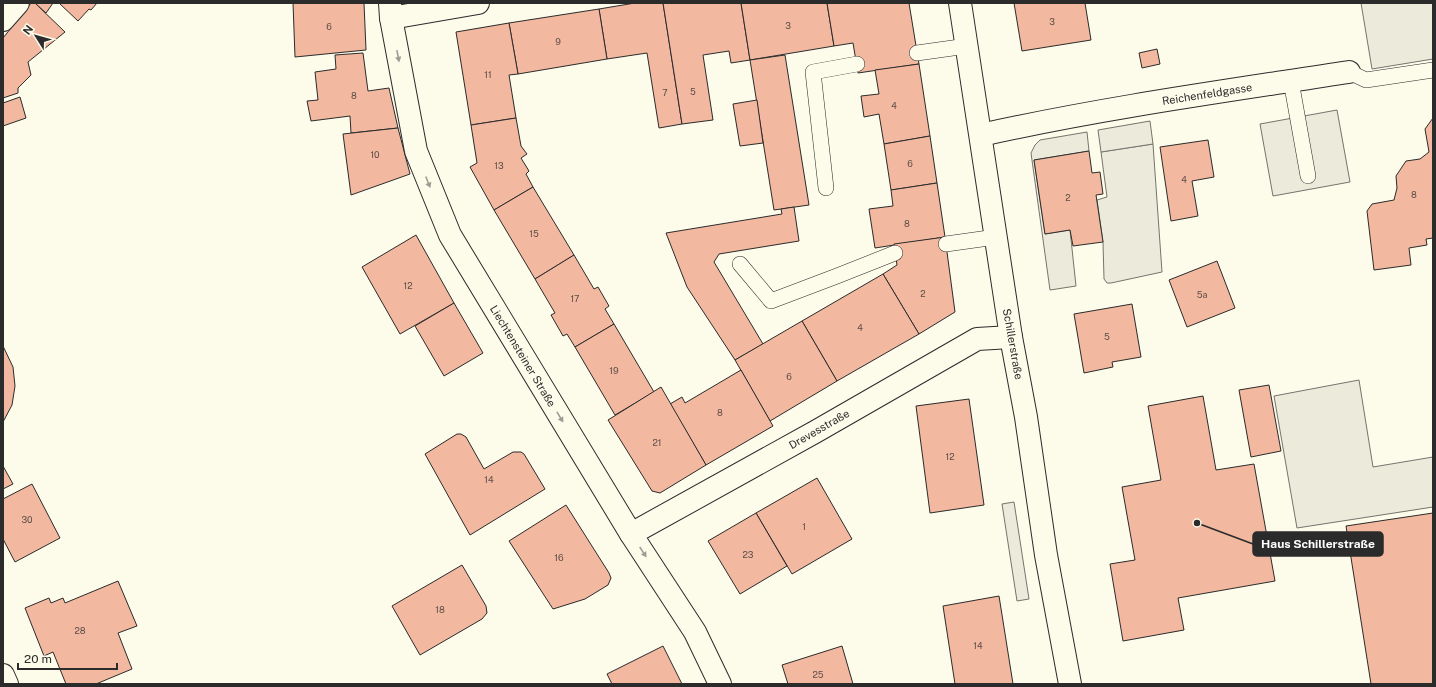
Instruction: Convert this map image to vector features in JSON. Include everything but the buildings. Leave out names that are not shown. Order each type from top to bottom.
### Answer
[{"type":"street","points":[[3,20],[18,3]]},
{"type":"street","points":[[390,11],[478,3]]},
{"type":"street","name":"Schillerstraße","points":[[960,3],[1011,336],[1026,417],[1046,555],[1070,684]]},
{"type":"street","name":"Liechtensteiner Straße","points":[[390,11],[416,151],[450,235],[631,534],[695,632],[720,684]]},
{"type":"street","name":"Reichenfeldgasse","points":[[981,135],[1078,115],[1349,72]]},
{"type":"street","name":"Drevesstraße","points":[[631,534],[815,432],[977,339],[1011,336]]},
{"type":"street","points":[[3,675],[7,684]]},
{"type":"lane","points":[[917,53],[967,46]]},
{"type":"lane","points":[[826,188],[813,72],[857,64]]},
{"type":"lane","name":"Reichenfeldgasse","points":[[1349,72],[1366,80],[1433,70]]},
{"type":"lane","points":[[1291,81],[1308,176]]},
{"type":"lane","points":[[946,244],[996,237]]},
{"type":"lane","points":[[740,264],[770,300],[895,253]]},
{"type":"shaded area","points":[[1361,3],[1433,3],[1433,59],[1372,69]]},
{"type":"shaded area","points":[[1337,110],[1350,182],[1273,196],[1260,124]]},
{"type":"shaded area","points":[[1150,121],[1153,144],[1101,152],[1098,130]]},
{"type":"shaded area","points":[[1087,132],[1089,151],[1034,160],[1045,234],[1070,230],[1076,286],[1050,290],[1031,153],[1035,145],[1040,140]]},
{"type":"shaded area","points":[[1153,144],[1162,272],[1107,283],[1104,279],[1103,242],[1097,200],[1107,197],[1101,152]]},
{"type":"shaded area","points":[[1359,380],[1373,467],[1433,457],[1433,507],[1297,528],[1274,396]]},
{"type":"shaded area","points":[[1014,502],[1029,599],[1017,601],[1002,504]]},
{"type":"place","name":"Haus Schillerstraße","points":[[1197,523]]}]
